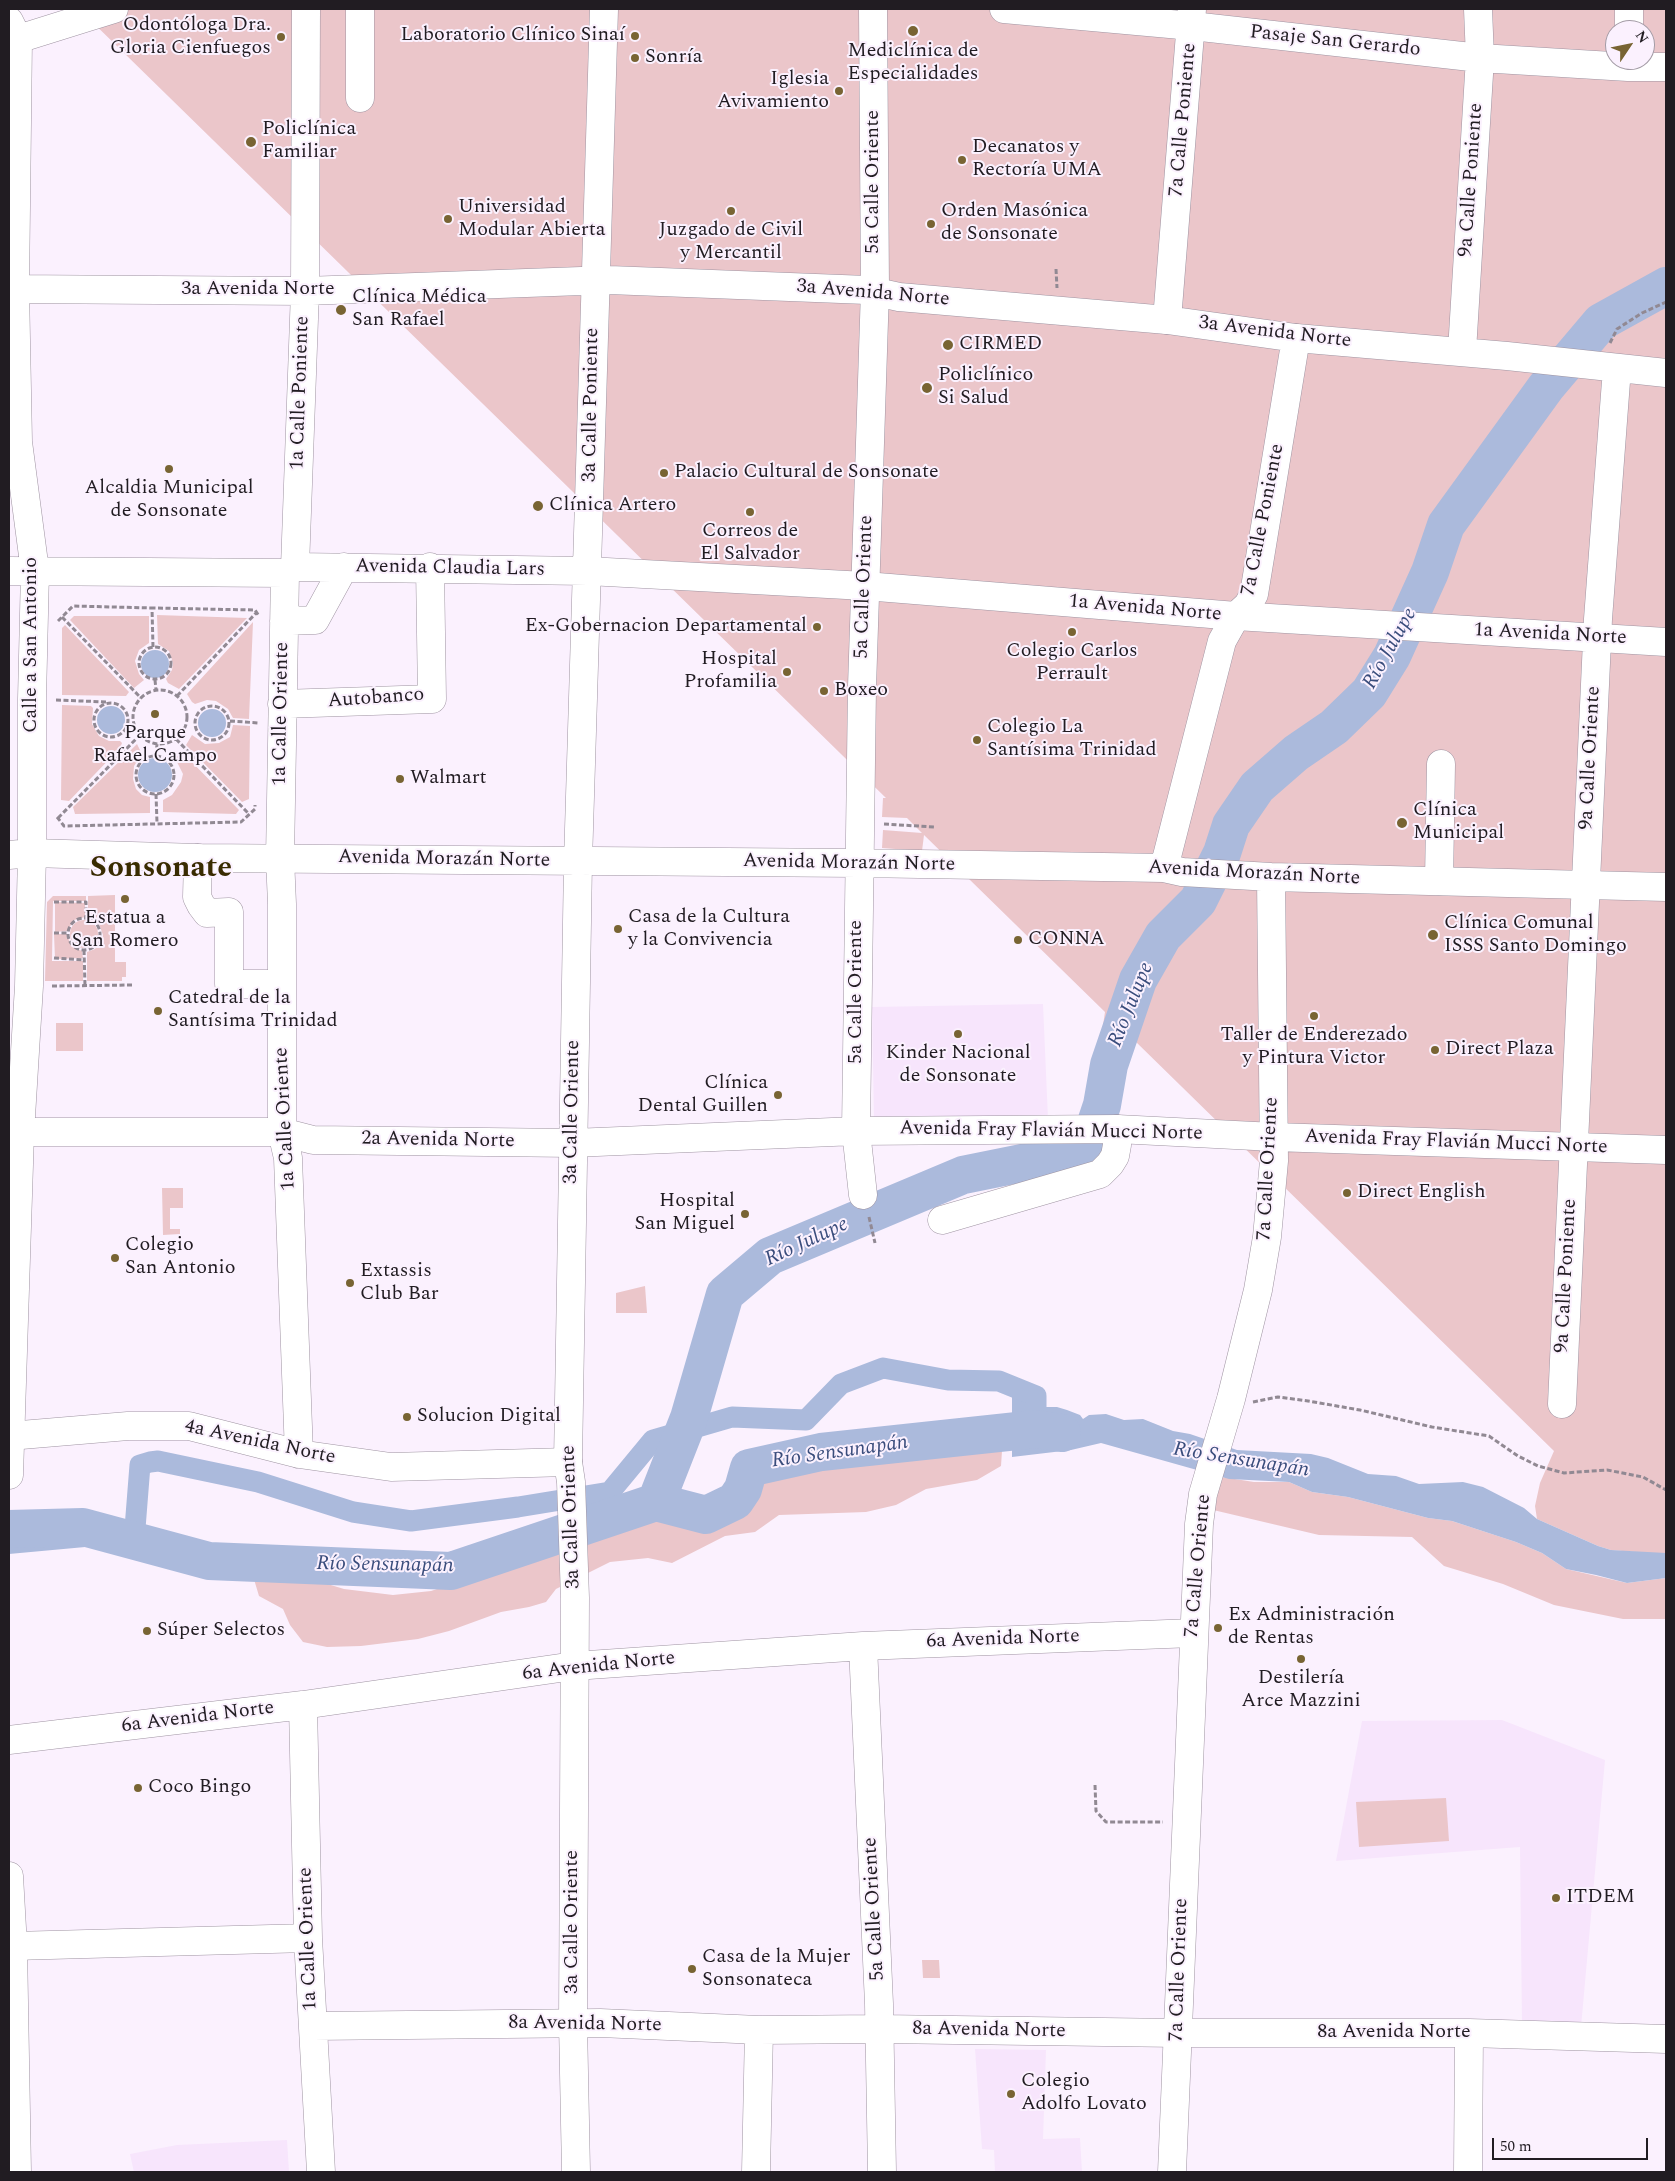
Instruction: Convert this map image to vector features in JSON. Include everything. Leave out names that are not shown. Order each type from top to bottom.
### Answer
[{"type":"street","points":[[13,30],[114,9]]},
{"type":"street","name":"1a Calle Poniente","points":[[290,570],[305,291],[306,9]]},
{"type":"street","points":[[360,9],[360,98]]},
{"type":"street","name":"3a Calle Poniente","points":[[578,862],[604,9]]},
{"type":"street","name":"5a Calle Oriente","points":[[863,1195],[856,1131],[858,863],[864,586],[875,290],[873,9]]},
{"type":"street","name":"Pasaje San Gerardo","points":[[1004,9],[1192,17],[1480,58],[1605,63]]},
{"type":"street","name":"9a Calle Poniente","points":[[1462,352],[1480,58],[1478,9]]},
{"type":"street","name":"7a Calle Poniente","points":[[1167,320],[1192,17]]},
{"type":"street","name":"Calle a San Antonio","points":[[9,1475],[15,1133],[29,986],[20,854],[32,699],[36,572],[18,442],[12,289],[13,30]]},
{"type":"street","name":"3a Avenida Norte","points":[[12,289],[305,291],[617,280],[875,290],[899,297],[1167,320],[1296,338],[1507,356],[1666,373]]},
{"type":"street","name":"7a Calle Poniente","points":[[1173,870],[1222,641],[1236,616],[1248,605],[1254,594],[1296,338]]},
{"type":"street","name":"9a Calle Oriente","points":[[1573,1148],[1598,638],[1600,366]]},
{"type":"street","points":[[271,623],[316,620],[344,567]]},
{"type":"street","name":"Avenida Claudia Lars","points":[[9,571],[290,570],[344,567],[430,568],[588,571],[864,586]]},
{"type":"street","name":"Autobanco","points":[[282,704],[432,698],[430,568]]},
{"type":"street","name":"1a Calle Oriente","points":[[290,570],[271,623],[282,704],[280,858],[282,1132],[288,1158],[299,1454]]},
{"type":"street","name":"1a Avenida Norte","points":[[864,586],[1236,616],[1666,642]]},
{"type":"street","points":[[1440,881],[1441,764]]},
{"type":"street","name":"Avenida Morazán Norte","points":[[20,854],[198,858],[858,863],[1173,870],[1264,877],[1666,887]]},
{"type":"street","points":[[198,858],[197,896],[201,905],[207,913],[229,912],[229,984],[282,984]]},
{"type":"street","name":"3a Calle Oriente","points":[[576,2172],[573,2023],[575,1598],[569,1472],[578,862]]},
{"type":"street","name":"7a Calle Oriente","points":[[1172,2172],[1199,1524],[1203,1494],[1230,1402],[1258,1290],[1267,1238],[1274,1137],[1264,877]]},
{"type":"street","points":[[942,1220],[1100,1174],[1115,1156],[1120,1129]]},
{"type":"street","name":"Avenida Fray Flavián Mucci Norte","points":[[856,1131],[1120,1129],[1274,1137],[1666,1150]]},
{"type":"street","name":"2a Avenida Norte","points":[[15,1133],[282,1132],[312,1140],[573,1143],[856,1131]]},
{"type":"street","name":"9a Calle Poniente","points":[[1562,1404],[1573,1148]]},
{"type":"street","name":"4a Avenida Norte","points":[[10,1436],[128,1426],[189,1426],[299,1454],[391,1467],[569,1472]]},
{"type":"street","name":"6a Avenida Norte","points":[[9,1740],[303,1705],[574,1666],[863,1646],[1193,1633]]},
{"type":"street","name":"5a Calle Oriente","points":[[863,1646],[880,2029],[882,2172]]},
{"type":"street","name":"1a Calle Oriente","points":[[303,1705],[308,1938],[321,2172]]},
{"type":"street","points":[[9,1876],[13,1946],[11,2023],[17,2172]]},
{"type":"street","points":[[13,1946],[308,1938]]},
{"type":"street","name":"8a Avenida Norte","points":[[313,2026],[573,2023],[759,2030],[880,2029],[1178,2033],[1469,2033],[1666,2039]]},
{"type":"street","points":[[756,2172],[759,2030]]},
{"type":"street","points":[[1468,2172],[1469,2033]]},
{"type":"path","points":[[1600,366],[1617,329],[1642,313],[1666,302]]},
{"type":"path","points":[[57,623],[73,606],[255,610],[271,623]]},
{"type":"path","points":[[152,608],[153,647]]},
{"type":"path","points":[[177,696],[257,612]]},
{"type":"path","points":[[62,617],[141,698]]},
{"type":"path","points":[[153,647],[165,650],[171,660],[171,666],[166,676],[155,680],[141,673],[138,663],[142,653],[153,647]]},
{"type":"path","points":[[155,680],[156,690]]},
{"type":"path","points":[[54,690],[54,709]]},
{"type":"path","points":[[54,700],[110,702],[121,705],[128,713],[131,719],[135,728],[140,735],[147,741],[157,744],[164,744],[176,739],[185,729],[187,711],[177,696],[171,692],[156,690],[141,698],[136,704],[131,719],[126,730],[122,734],[110,737],[99,732],[94,716],[100,706],[110,702]]},
{"type":"path","points":[[216,705],[225,711],[230,721],[227,733],[223,737],[212,740],[202,736],[195,727],[195,721],[196,715],[204,707],[216,705]]},
{"type":"path","points":[[257,713],[257,732]]},
{"type":"path","points":[[187,720],[195,721]]},
{"type":"path","points":[[230,721],[257,723]]},
{"type":"path","points":[[58,818],[140,735]]},
{"type":"path","points":[[176,739],[249,814]]},
{"type":"path","points":[[156,756],[157,744]]},
{"type":"path","points":[[156,756],[169,761],[174,772],[172,784],[168,790],[156,794],[150,793],[140,786],[136,774],[140,762],[145,758],[156,756]]},
{"type":"path","points":[[156,794],[157,823]]},
{"type":"path","points":[[51,811],[64,826],[241,822],[255,808],[255,799]]},
{"type":"path","points":[[879,824],[934,827]]},
{"type":"path","points":[[54,909],[54,902],[86,902],[86,918]]},
{"type":"path","points":[[86,918],[95,923],[100,932],[100,938],[94,946],[84,950],[71,943],[69,933],[76,920],[86,918]]},
{"type":"path","points":[[54,925],[54,942]]},
{"type":"path","points":[[54,933],[69,933]]},
{"type":"path","points":[[84,950],[85,986]]},
{"type":"path","points":[[54,951],[54,960],[84,960]]},
{"type":"path","points":[[29,986],[133,985]]},
{"type":"path","points":[[874,1237],[875,1243]]},
{"type":"path","points":[[1230,1402],[1244,1403],[1278,1397],[1360,1410],[1432,1427],[1489,1436],[1518,1456],[1538,1466],[1564,1474],[1607,1470],[1643,1477],[1666,1490]]},
{"type":"path","points":[[1095,1785],[1096,1811],[1106,1822],[1186,1822]]},
{"type":"shaded area","points":[[79,9],[1666,9],[1666,1561],[1659,1554],[1611,1550],[1598,1546],[1537,1519],[1535,1506],[1540,1483],[1554,1451],[1135,1041],[1122,1088],[1110,1114],[1090,1112],[1105,1012],[924,835],[922,851],[882,848],[883,830],[922,833],[907,818],[882,817],[883,798],[886,798]]},
{"type":"shaded area","points":[[157,615],[247,618],[179,689],[168,683],[166,679],[172,670],[173,663],[169,651],[158,644]]},
{"type":"shaded area","points":[[74,616],[149,616],[149,643],[139,650],[135,661],[139,674],[144,680],[134,688],[70,620]]},
{"type":"shaded area","points":[[253,622],[249,719],[233,718],[228,709],[216,701],[207,700],[195,704],[192,702],[187,694]]},
{"type":"shaded area","points":[[65,625],[129,692],[126,696],[62,695],[62,628]]},
{"type":"shaded area","points":[[62,705],[91,706],[93,708],[92,724],[99,736],[109,741],[120,741],[122,743],[120,748],[69,801],[61,800]]},
{"type":"shaded area","points":[[233,725],[250,726],[249,799],[242,802],[186,745],[192,735],[205,744],[219,743],[230,737]]},
{"type":"shaded area","points":[[137,744],[142,754],[134,766],[133,779],[136,789],[142,795],[150,797],[150,813],[75,814],[73,807]]},
{"type":"shaded area","points":[[182,752],[239,810],[236,814],[163,812],[163,800],[172,795],[181,782],[183,774],[175,758]]},
{"type":"shaded area","points":[[115,895],[115,962],[126,962],[126,977],[122,977],[122,981],[87,981],[87,952],[95,949],[103,935],[99,924],[88,916],[88,896]]},
{"type":"shaded area","points":[[53,896],[86,896],[86,901],[53,901],[52,961],[83,961],[83,981],[45,981],[47,902]]},
{"type":"shaded area","points":[[55,902],[85,903],[85,917],[74,920],[67,931],[55,932]]},
{"type":"shaded area","points":[[84,920],[94,924],[98,934],[94,944],[84,948],[74,944],[70,934],[74,924]]},
{"type":"shaded area","points":[[54,934],[67,934],[71,946],[82,951],[83,958],[55,959]]},
{"type":"shaded area","points":[[1043,1004],[1048,1119],[874,1119],[872,1007]]},
{"type":"shaded area","points":[[56,1023],[83,1023],[83,1051],[56,1051]]},
{"type":"shaded area","points":[[162,1188],[183,1188],[183,1208],[170,1208],[170,1229],[180,1229],[180,1234],[163,1235]]},
{"type":"shaded area","points":[[645,1286],[647,1313],[616,1313],[616,1293]]},
{"type":"shaded area","points":[[986,1439],[1002,1451],[1001,1466],[977,1480],[926,1489],[896,1505],[866,1512],[779,1515],[755,1532],[725,1536],[672,1563],[648,1558],[610,1562],[556,1589],[546,1602],[501,1612],[449,1631],[418,1639],[361,1646],[327,1647],[303,1642],[290,1625],[283,1609],[259,1596],[253,1576],[311,1579],[344,1589],[393,1595],[431,1591],[540,1555],[603,1529],[652,1515],[671,1517],[696,1527],[727,1517],[749,1500],[759,1485],[773,1474],[821,1463]]},
{"type":"shaded area","points":[[1222,1477],[1254,1482],[1289,1482],[1312,1492],[1348,1497],[1428,1518],[1452,1521],[1516,1542],[1542,1553],[1566,1569],[1627,1583],[1666,1578],[1666,1619],[1623,1619],[1554,1605],[1503,1584],[1444,1566],[1412,1537],[1319,1535],[1209,1509]]},
{"type":"shaded area","name":"ITDEM","points":[[1502,1720],[1605,1760],[1581,2027],[1522,2026],[1520,1847],[1336,1861],[1362,1721]]},
{"type":"shaded area","points":[[1446,1798],[1449,1841],[1359,1847],[1356,1802]]},
{"type":"shaded area","points":[[922,1960],[939,1960],[940,1978],[923,1978]]},
{"type":"shaded area","name":"Colegio Adolfo Lovato","points":[[975,2049],[1046,2050],[1043,2139],[1080,2138],[1082,2172],[995,2172],[994,2150],[982,2149]]},
{"type":"shaded area","points":[[287,2140],[289,2172],[134,2172],[130,2154],[177,2145]]},
{"type":"water","points":[[155,650],[165,654],[169,664],[165,674],[155,678],[145,674],[141,664],[145,654]]},
{"type":"water","points":[[111,706],[121,710],[125,720],[121,730],[111,734],[101,730],[97,720],[101,710]]},
{"type":"water","points":[[212,709],[222,713],[226,723],[222,733],[212,737],[202,733],[198,723],[202,713]]},
{"type":"water","points":[[155,758],[162,759],[167,763],[171,768],[171,782],[167,787],[162,791],[155,792],[148,791],[143,787],[139,782],[138,775],[139,768],[143,763],[148,759]]},
{"type":"water","points":[[1012,1392],[1044,1407],[1057,1407],[1067,1410],[1080,1415],[1083,1419],[1089,1415],[1106,1414],[1124,1420],[1143,1419],[1173,1431],[1190,1434],[1237,1450],[1311,1454],[1328,1458],[1368,1474],[1396,1476],[1419,1484],[1463,1482],[1483,1487],[1524,1508],[1537,1519],[1598,1546],[1611,1550],[1666,1553],[1666,1578],[1627,1583],[1566,1569],[1542,1553],[1516,1542],[1452,1521],[1428,1518],[1348,1497],[1312,1492],[1289,1482],[1229,1479],[1101,1443],[1071,1450],[1012,1457]]},
{"type":"water","points":[[9,1514],[95,1514],[117,1536],[112,1543],[107,1545],[9,1554]]},
{"type":"waterway","name":"Río Julupe","points":[[656,1502],[689,1418],[725,1294],[770,1256],[963,1175],[1087,1150],[1102,1105],[1109,1065],[1138,980],[1163,936],[1198,901],[1222,853],[1231,825],[1257,787],[1296,753],[1334,727],[1369,693],[1392,656],[1430,572],[1446,525],[1546,387],[1601,322],[1666,286]]},
{"type":"waterway","points":[[134,1541],[140,1465],[150,1462],[158,1461],[258,1482],[353,1512],[411,1521],[518,1507],[610,1492],[653,1440],[732,1417],[806,1420],[841,1384],[883,1368],[948,1380],[999,1381],[1036,1396],[1036,1429]]},
{"type":"waterway","name":"Río Sensunapán","points":[[9,1529],[83,1527],[209,1561],[451,1571],[656,1502],[706,1515],[735,1501],[743,1489],[749,1468],[821,1452],[1036,1429],[1062,1433]]},
{"type":"place","name":"Mediclínica de Especialidades","points":[[913,31]]},
{"type":"place","name":"Laboratorio Clínico Sinaí","points":[[635,36]]},
{"type":"place","name":"Odontóloga Dra. Gloria Cienfuegos","points":[[281,37]]},
{"type":"place","name":"Sonría","points":[[635,58]]},
{"type":"place","name":"Iglesia Avivamiento","points":[[839,91]]},
{"type":"place","name":"Policlínica Familiar","points":[[251,142]]},
{"type":"place","name":"Decanatos y Rectoría UMA","points":[[962,160]]},
{"type":"place","name":"Juzgado de Civil y Mercantil","points":[[731,211]]},
{"type":"place","name":"Universidad Modular Abierta","points":[[448,219]]},
{"type":"place","name":"Orden Masónica de Sonsonate","points":[[931,224]]},
{"type":"place","name":"Clínica Médica San Rafael","points":[[341,310]]},
{"type":"place","name":"CIRMED","points":[[948,345]]},
{"type":"place","name":"Policlínico Si Salud","points":[[927,388]]},
{"type":"place","name":"Alcaldia Municipal de Sonsonate","points":[[169,469]]},
{"type":"place","name":"Palacio Cultural de Sonsonate","points":[[664,473]]},
{"type":"place","name":"Clínica Artero","points":[[538,506]]},
{"type":"place","name":"Correos de El Salvador","points":[[750,512]]},
{"type":"place","name":"Ex-Gobernacion Departamental","points":[[817,627]]},
{"type":"place","name":"Colegio Carlos Perrault","points":[[1072,632]]},
{"type":"place","name":"Hospital Profamilia","points":[[787,672]]},
{"type":"place","name":"Boxeo","points":[[824,691]]},
{"type":"place","name":"Parque Rafael Campo","points":[[155,714]]},
{"type":"place","name":"Colegio La Santísima Trinidad","points":[[977,740]]},
{"type":"place","name":"Walmart","points":[[400,779]]},
{"type":"place","name":"Clínica Municipal","points":[[1402,823]]},
{"type":"place","name":"Estatua a San Romero","points":[[125,899]]},
{"type":"place","name":"Casa de la Cultura y la Convivencia","points":[[618,929]]},
{"type":"place","name":"Clínica Comunal ISSS Santo Domingo","points":[[1433,935]]},
{"type":"place","name":"CONNA","points":[[1018,940]]},
{"type":"place","name":"Catedral de la Santísima Trinidad","points":[[158,1011]]},
{"type":"place","name":"Taller de Enderezado y Pintura Victor","points":[[1314,1016]]},
{"type":"place","name":"Kinder Nacional de Sonsonate","points":[[958,1034]]},
{"type":"place","name":"Direct Plaza","points":[[1435,1050]]},
{"type":"place","name":"Clínica Dental Guillen","points":[[778,1095]]},
{"type":"place","name":"Direct English","points":[[1347,1193]]},
{"type":"place","name":"Hospital San Miguel","points":[[745,1214]]},
{"type":"place","name":"Colegio San Antonio","points":[[115,1258]]},
{"type":"place","name":"Extassis Club Bar","points":[[350,1283]]},
{"type":"place","name":"Solucion Digital","points":[[407,1417]]},
{"type":"place","name":"Ex Administración de Rentas","points":[[1218,1628]]},
{"type":"place","name":"Súper Selectos","points":[[147,1631]]},
{"type":"place","name":"Destilería Arce Mazzini","points":[[1301,1659]]},
{"type":"place","name":"Coco Bingo","points":[[138,1788]]},
{"type":"place","name":"ITDEM","points":[[1556,1898]]},
{"type":"place","name":"Casa de la Mujer Sonsonateca","points":[[692,1969]]},
{"type":"place","name":"Colegio Adolfo Lovato","points":[[1011,2094]]},
{"type":"district","name":"Sonsonate","points":[[161,870]]}]
